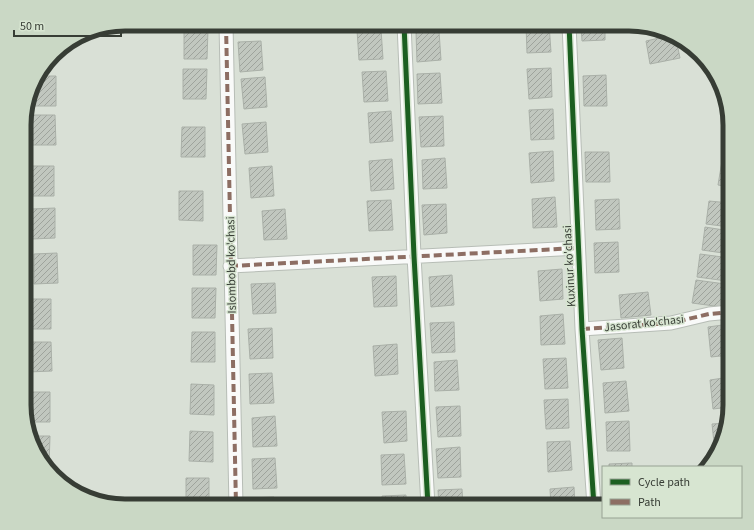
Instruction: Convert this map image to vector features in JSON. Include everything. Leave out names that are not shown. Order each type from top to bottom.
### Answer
[{"type":"street","name":"Islombobd ko'chasi","points":[[226,31],[236,499]]},
{"type":"street","points":[[404,31],[414,256],[428,499]]},
{"type":"street","name":"Kuxinur ko'chasi","points":[[569,31],[582,329],[594,499]]},
{"type":"street","points":[[230,266],[578,248]]},
{"type":"street","name":"Jasorat ko'chasi","points":[[582,329],[671,323],[709,314],[723,313]]},
{"type":"building","points":[[184,31],[208,31],[207,59],[184,59]]},
{"type":"building","points":[[357,31],[381,31],[383,59],[359,60]]},
{"type":"building","points":[[439,31],[441,60],[417,62],[416,32]]},
{"type":"building","points":[[526,31],[550,31],[551,52],[527,53]]},
{"type":"building","points":[[581,31],[605,31],[605,40],[582,41]]},
{"type":"building","points":[[665,38],[677,45],[680,58],[650,64],[646,41]]},
{"type":"building","points":[[261,41],[263,70],[240,72],[238,42]]},
{"type":"building","points":[[551,68],[552,97],[529,99],[527,69]]},
{"type":"building","points":[[183,69],[207,69],[206,99],[183,99]]},
{"type":"building","points":[[386,71],[388,101],[364,102],[362,72]]},
{"type":"building","points":[[440,73],[442,103],[418,104],[417,74]]},
{"type":"building","points":[[606,75],[607,106],[584,106],[583,76]]},
{"type":"building","points":[[45,76],[56,76],[56,106],[33,106],[38,89]]},
{"type":"building","points":[[265,77],[267,107],[244,109],[241,79]]},
{"type":"building","points":[[553,109],[554,139],[531,140],[529,110]]},
{"type":"building","points":[[391,111],[393,141],[370,143],[368,113]]},
{"type":"building","points":[[32,115],[55,115],[56,145],[32,145]]},
{"type":"building","points":[[443,116],[444,146],[421,147],[419,117]]},
{"type":"building","points":[[266,122],[268,152],[245,154],[242,124]]},
{"type":"building","points":[[182,127],[205,127],[205,157],[181,157]]},
{"type":"building","points":[[553,151],[554,181],[531,183],[529,153]]},
{"type":"building","points":[[585,152],[609,152],[610,182],[586,182]]},
{"type":"building","points":[[723,155],[723,186],[718,185]]},
{"type":"building","points":[[445,158],[447,188],[423,189],[422,160]]},
{"type":"building","points":[[392,159],[394,189],[371,191],[369,161]]},
{"type":"building","points":[[31,166],[54,166],[54,196],[31,196]]},
{"type":"building","points":[[272,166],[274,196],[251,198],[249,168]]},
{"type":"building","points":[[179,191],[203,191],[203,221],[179,220]]},
{"type":"building","points":[[555,197],[557,227],[533,228],[532,199]]},
{"type":"building","points":[[619,199],[620,229],[596,230],[595,200]]},
{"type":"building","points":[[391,200],[393,230],[369,231],[367,201]]},
{"type":"building","points":[[709,201],[723,202],[723,226],[706,224]]},
{"type":"building","points":[[446,204],[447,233],[424,235],[422,205]]},
{"type":"building","points":[[55,208],[55,238],[32,239],[32,209]]},
{"type":"building","points":[[285,209],[287,239],[264,240],[262,211]]},
{"type":"building","points":[[705,227],[723,230],[723,253],[702,250]]},
{"type":"building","points":[[618,242],[619,272],[595,273],[594,243]]},
{"type":"building","points":[[193,245],[217,245],[216,275],[193,275]]},
{"type":"building","points":[[57,253],[58,283],[34,284],[34,254]]},
{"type":"building","points":[[700,254],[723,257],[723,280],[697,277]]},
{"type":"building","points":[[562,269],[563,299],[540,301],[538,271]]},
{"type":"building","points":[[452,275],[454,305],[431,307],[429,277]]},
{"type":"building","points":[[396,276],[397,306],[374,307],[372,277]]},
{"type":"building","points":[[696,280],[723,284],[722,307],[692,303]]},
{"type":"building","points":[[275,283],[276,313],[253,314],[251,284]]},
{"type":"building","points":[[192,288],[216,288],[215,318],[192,318]]},
{"type":"building","points":[[648,292],[651,315],[621,318],[619,295]]},
{"type":"building","points":[[31,299],[51,299],[51,329],[31,329]]},
{"type":"building","points":[[563,314],[565,344],[541,345],[540,316]]},
{"type":"building","points":[[454,322],[455,352],[432,353],[430,323]]},
{"type":"building","points":[[723,325],[723,356],[711,357],[708,327]]},
{"type":"building","points":[[272,328],[273,358],[250,359],[248,329]]},
{"type":"building","points":[[192,332],[215,332],[215,362],[191,362]]},
{"type":"building","points":[[622,338],[624,368],[601,370],[598,340]]},
{"type":"building","points":[[31,342],[51,342],[52,371],[31,372]]},
{"type":"building","points":[[397,344],[398,374],[375,376],[373,346]]},
{"type":"building","points":[[566,358],[568,388],[545,389],[543,359]]},
{"type":"building","points":[[457,360],[459,390],[435,391],[434,362]]},
{"type":"building","points":[[272,373],[274,403],[250,404],[249,374]]},
{"type":"building","points":[[723,378],[723,408],[713,409],[710,380]]},
{"type":"building","points":[[626,381],[629,411],[605,413],[603,383]]},
{"type":"building","points":[[191,384],[214,385],[214,415],[190,414]]},
{"type":"building","points":[[31,392],[50,392],[50,422],[33,422]]},
{"type":"building","points":[[568,399],[569,428],[546,429],[544,400]]},
{"type":"building","points":[[460,406],[461,436],[438,437],[436,407]]},
{"type":"building","points":[[406,411],[407,441],[384,443],[382,412]]},
{"type":"building","points":[[275,416],[277,446],[253,447],[252,418]]},
{"type":"building","points":[[629,421],[630,451],[607,451],[606,422]]},
{"type":"building","points":[[721,423],[714,444],[712,424]]},
{"type":"building","points":[[190,431],[213,432],[213,462],[189,461]]},
{"type":"building","points":[[36,436],[50,436],[49,460]]},
{"type":"building","points":[[570,441],[572,470],[548,472],[547,442]]},
{"type":"building","points":[[460,447],[461,477],[438,478],[436,449]]},
{"type":"building","points":[[404,454],[406,484],[382,485],[381,455]]},
{"type":"building","points":[[275,458],[277,488],[253,489],[252,459]]},
{"type":"building","points":[[632,463],[632,466],[609,466],[609,464]]},
{"type":"building","points":[[186,478],[209,478],[209,499],[186,499]]},
{"type":"building","points":[[574,487],[575,499],[551,499],[550,489]]},
{"type":"building","points":[[462,489],[463,499],[439,499],[438,490]]},
{"type":"building","points":[[406,495],[406,499],[382,499],[382,496]]},
{"type":"building","points":[[274,497],[274,499],[250,499]]},
{"type":"marked path","points":[[226,31],[236,499]]},
{"type":"marked path","points":[[230,266],[578,248]]},
{"type":"marked path","points":[[582,329],[671,323],[709,314],[723,313]]},
{"type":"cycle path","points":[[404,31],[414,256],[428,499]]},
{"type":"cycle path","points":[[569,31],[582,329],[594,499]]}]
